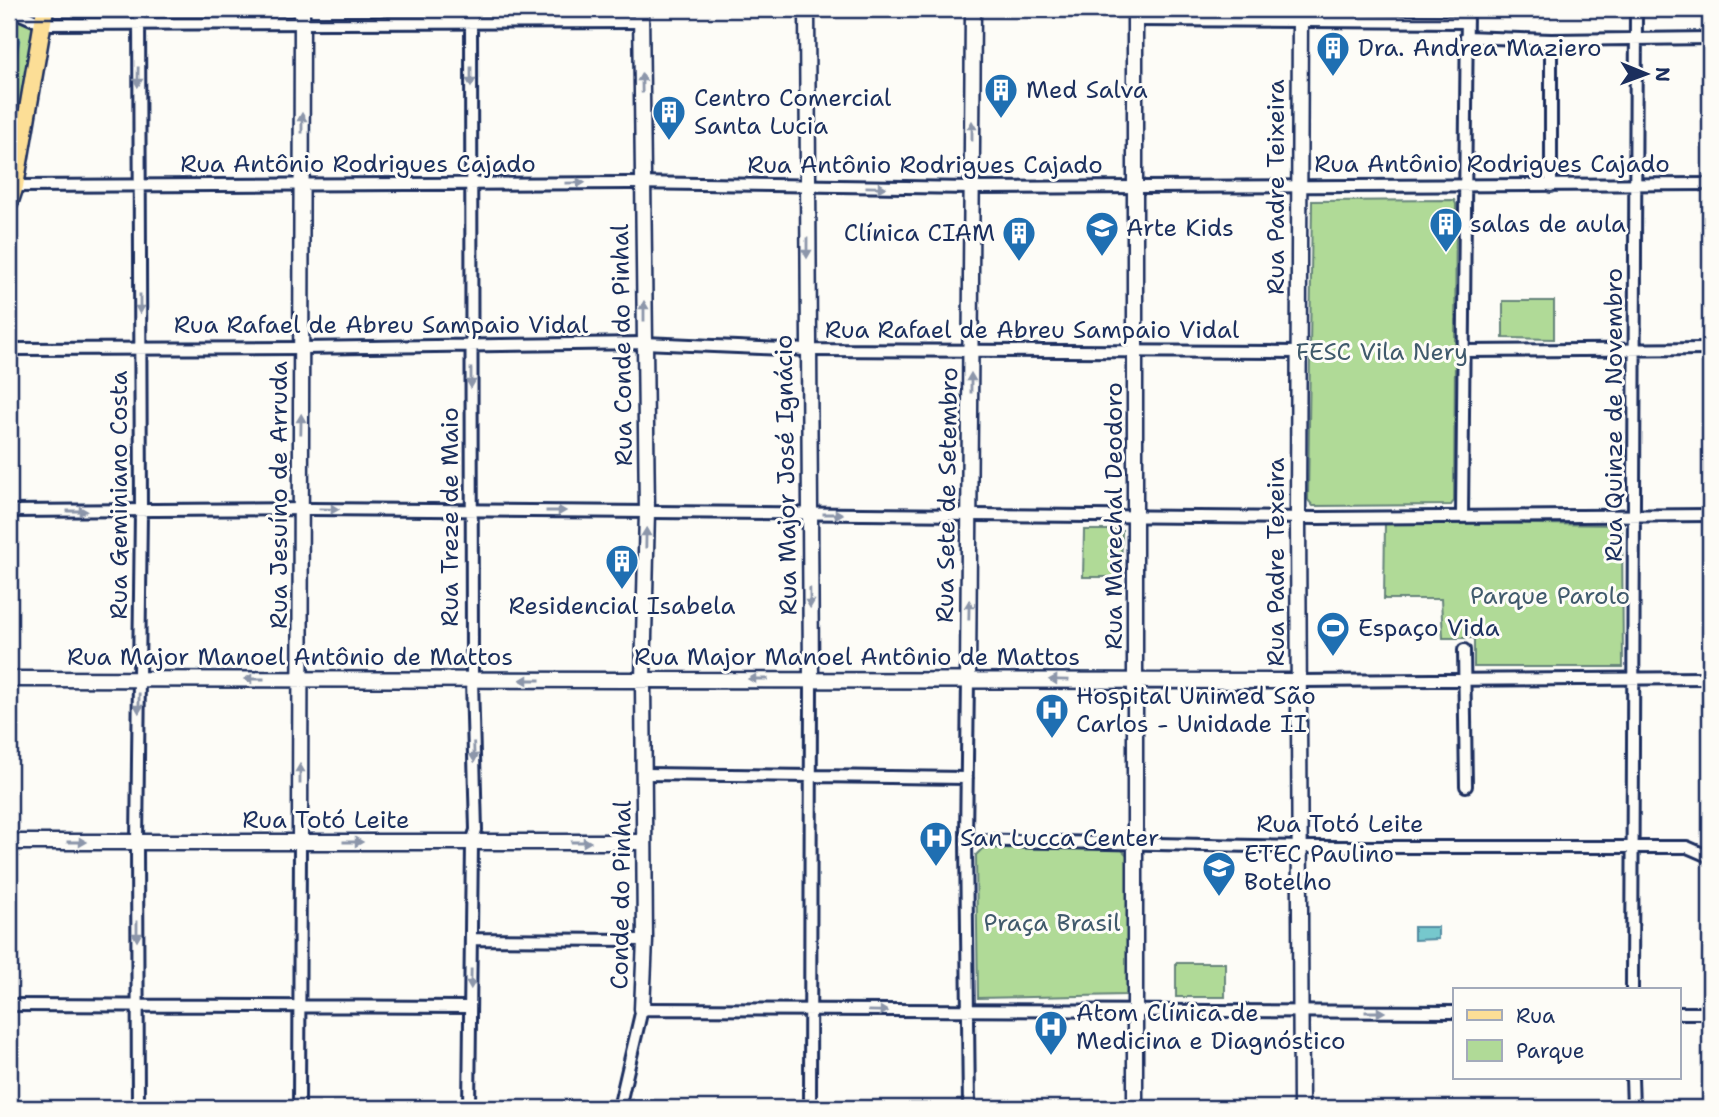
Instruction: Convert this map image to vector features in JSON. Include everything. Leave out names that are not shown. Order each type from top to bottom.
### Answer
[{"type":"main road","points":[[9,204],[15,186],[44,16]]},
{"type":"street","points":[[9,9],[44,16],[139,24],[302,16],[471,23],[641,15]]},
{"type":"street","name":"Rua Geminiano Costa","points":[[138,1108],[136,1007],[141,511],[139,9]]},
{"type":"street","name":"Rua Treze de Maio","points":[[469,1108],[472,842],[476,830],[472,680],[471,9]]},
{"type":"street","name":"Rua Major José Ignácio","points":[[807,9],[811,679],[810,1108]]},
{"type":"street","name":"Rua Sete de Setembro","points":[[969,1108],[966,840],[973,9]]},
{"type":"street","points":[[1462,516],[1466,9]]},
{"type":"street","name":"Rua Quinze de Novembro","points":[[1632,988],[1636,9]]},
{"type":"street","points":[[1135,14],[1300,15],[1466,22]]},
{"type":"street","name":"Rua Marechal Deodoro","points":[[1135,14],[1135,1108]]},
{"type":"street","name":"Rua Conde do Pinhal","points":[[641,15],[647,511],[643,680]]},
{"type":"street","name":"Rua Padre Teixeira","points":[[1299,352],[1300,15]]},
{"type":"street","name":"Rua Jesuíno de Arruda","points":[[299,1108],[302,16]]},
{"type":"street","points":[[1466,37],[1551,40],[1710,38]]},
{"type":"street","points":[[1551,40],[1551,186]]},
{"type":"street","name":"Rua Antônio Rodrigues Cajado","points":[[15,186],[643,183],[972,188],[1710,184]]},
{"type":"street","name":"Rua Rafael de Abreu Sampaio Vidal","points":[[9,349],[644,343],[808,350],[1299,352]]},
{"type":"street","points":[[1464,351],[1710,349]]},
{"type":"street","name":"Rua Padre Texeira","points":[[1299,352],[1301,1108]]},
{"type":"street","points":[[9,511],[300,509],[1298,517],[1710,515]]},
{"type":"street","points":[[1464,650],[1466,786]]},
{"type":"street","name":"Rua Major Manoel Antônio de Mattos","points":[[9,679],[1299,681],[1705,678]]},
{"type":"street","name":"Conde do Pinhal","points":[[620,1108],[642,1010],[645,940],[643,680]]},
{"type":"street","points":[[645,774],[967,778]]},
{"type":"street","name":"Rua Totó Leite","points":[[966,840],[1300,847],[1687,847],[1710,857]]},
{"type":"street","name":"Rua Totó Leite","points":[[9,842],[644,842]]},
{"type":"street","points":[[472,939],[645,940]]},
{"type":"street","points":[[9,1005],[470,1007]]},
{"type":"street","points":[[642,1010],[1453,1012]]},
{"type":"street","points":[[1680,1013],[1710,1013]]},
{"type":"street","points":[[1632,1078],[1633,1108]]},
{"type":"green space","points":[[9,9],[45,9],[9,204]]},
{"type":"green space","name":"FESC Vila Nery","points":[[1454,200],[1454,501],[1451,505],[1313,506],[1308,500],[1312,201]]},
{"type":"green space","points":[[1503,301],[1554,301],[1554,339],[1503,338]]},
{"type":"green space","name":"Parque Parolo","points":[[1385,522],[1622,525],[1623,667],[1474,667],[1474,638],[1443,638],[1441,599],[1384,599]]},
{"type":"green space","points":[[1084,530],[1122,530],[1121,577],[1083,577]]},
{"type":"green space","name":"Praça Brasil","points":[[983,848],[1121,849],[1129,857],[1126,995],[978,998],[976,855]]},
{"type":"green space","points":[[1176,963],[1225,963],[1225,997],[1176,997]]},
{"type":"water","points":[[1414,927],[1438,927],[1438,939],[1414,940]]},
{"type":"waterway","points":[[9,90],[19,38]]},
{"type":"place","name":"Dra. Andrea Maziero","points":[[1333,78]]},
{"type":"place","name":"Med Salva","points":[[1001,120]]},
{"type":"place","name":"Centro Comercial Santa Lucia","points":[[669,142]]},
{"type":"place","name":"salas de aula","points":[[1446,254]]},
{"type":"place","name":"Arte Kids","points":[[1102,258]]},
{"type":"place","name":"Clínica CIAM","points":[[1019,263]]},
{"type":"place","name":"Residencial Isabela","points":[[622,591]]},
{"type":"place","name":"Espaço Vida","points":[[1333,658]]},
{"type":"place","name":"Hospital Unimed São Carlos - Unidade II","points":[[1052,740]]},
{"type":"place","name":"San Lucca Center","points":[[936,868]]},
{"type":"place","name":"ETEC Paulino Botelho","points":[[1219,898]]},
{"type":"place","name":"Atom Clínica de Medicina e Diagnóstico","points":[[1051,1057]]}]
